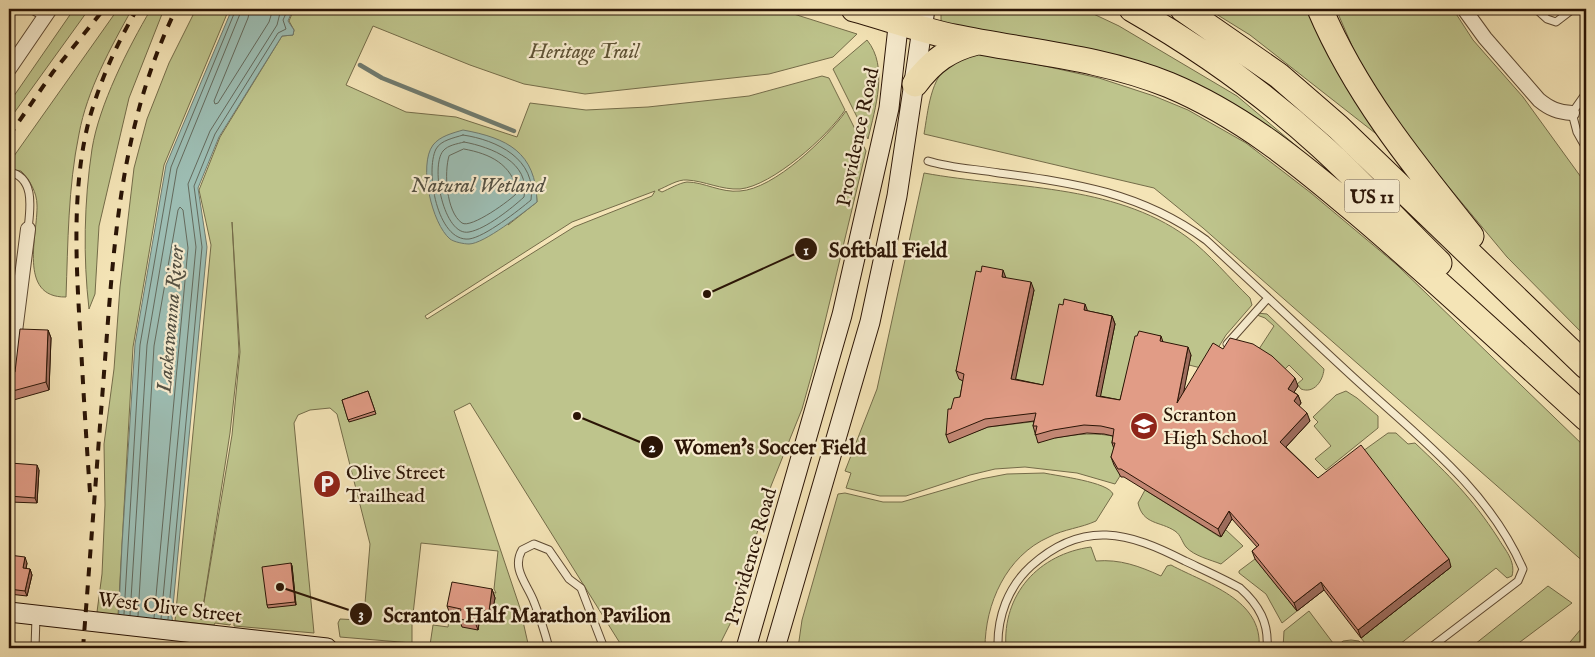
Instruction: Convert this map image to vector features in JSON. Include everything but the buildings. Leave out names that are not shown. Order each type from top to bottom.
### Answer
[{"type":"highway","points":[[854,9],[911,17],[978,41],[1087,60],[1132,72],[1193,96],[1244,124],[1292,159],[1381,232],[1586,418]]},
{"type":"highway","name":"US 11","points":[[1132,9],[1199,49],[1231,72],[1262,95],[1321,146],[1586,413]]},
{"type":"highway","name":"US 11","points":[[1183,9],[1246,51],[1316,107],[1586,366]]},
{"type":"highway","points":[[1320,9],[1344,60],[1375,110],[1448,208],[1550,330]]},
{"type":"highway","points":[[915,84],[926,69],[944,54],[978,41]]},
{"type":"main road","points":[[775,648],[870,322],[897,196],[915,84],[911,17]]},
{"type":"main road","name":"Providence Road","points":[[746,648],[842,315],[911,17]]},
{"type":"main road","name":"West Olive Street","points":[[9,612],[327,648]]},
{"type":"main road","points":[[736,648],[752,627]]},
{"type":"street","points":[[1464,9],[1485,38],[1539,100],[1549,108],[1560,112],[1572,113]]},
{"type":"street","points":[[9,69],[47,13]]},
{"type":"street","points":[[9,379],[28,229]]},
{"type":"lane","points":[[30,9],[47,13]]},
{"type":"lane","points":[[1536,9],[1547,20],[1556,22],[1573,9]]},
{"type":"lane","points":[[1586,93],[1572,113],[1576,132],[1586,148]]},
{"type":"lane","points":[[928,162],[1063,182],[1103,190],[1141,203],[1201,237],[1432,448],[1487,508],[1521,565],[1522,576],[1430,648]]},
{"type":"lane","points":[[9,172],[21,177],[28,190],[31,200],[28,229]]},
{"type":"lane","points":[[1225,347],[1268,298]]},
{"type":"lane","points":[[998,648],[1002,613],[1010,591],[1016,582],[1037,561],[1052,550],[1073,540],[1099,534],[1138,539],[1240,588],[1262,614],[1267,630],[1267,648]]},
{"type":"lane","points":[[549,648],[534,600],[521,578],[518,563],[522,550],[534,544],[549,550],[569,579],[581,588],[604,648]]},
{"type":"lane","points":[[35,648],[36,614]]},
{"type":"lane","points":[[781,629],[782,648]]},
{"type":"green space","points":[[74,9],[89,9],[9,120],[9,103]]},
{"type":"green space","points":[[118,9],[132,9],[94,85],[83,118],[75,154],[69,215],[66,297],[51,295],[41,287],[36,276],[34,247],[37,217],[36,196],[30,183],[21,171],[9,170],[9,163]]},
{"type":"green space","points":[[151,9],[164,9],[129,98],[99,226],[95,294],[89,309],[85,229],[92,149],[101,114],[116,77]]},
{"type":"green space","points":[[196,9],[229,9],[164,165],[133,347],[118,616],[97,612],[102,574],[105,505],[104,444],[114,369],[120,287],[134,168],[147,119],[169,63]]},
{"type":"green space","name":"Heritage Trail","points":[[294,9],[778,9],[857,34],[833,57],[769,74],[585,94],[524,84],[470,65],[373,26],[346,85],[406,112],[456,117],[517,137],[530,103],[586,110],[648,107],[749,96],[822,76],[829,78],[845,110],[813,146],[783,170],[753,186],[740,189],[683,180],[658,190],[662,192],[687,182],[733,191],[754,188],[783,172],[799,160],[826,135],[846,111],[866,151],[816,359],[802,409],[771,486],[730,624],[718,648],[623,648],[470,403],[454,411],[520,608],[529,648],[453,648],[430,645],[433,625],[448,627],[453,589],[496,593],[494,589],[498,551],[421,543],[412,623],[412,643],[340,637],[338,623],[340,619],[360,620],[364,615],[370,544],[337,414],[330,408],[310,410],[298,415],[294,423],[314,633],[234,626],[234,622],[231,622],[230,625],[215,623],[214,625],[175,621],[211,245],[199,190],[220,137],[282,36],[293,35],[294,30],[289,21]],"holes":[[[536,189],[537,202],[508,225]],[[655,191],[652,196],[574,227],[427,319],[425,316],[572,222]],[[232,222],[240,352],[232,435],[201,620],[230,433],[239,352]]]},
{"type":"green space","points":[[941,9],[1083,9],[1119,26],[1237,96],[1300,149],[1308,159],[1115,58],[999,33],[941,25]]},
{"type":"green space","points":[[1208,9],[1310,9],[1384,140],[1250,35]]},
{"type":"green space","points":[[1336,9],[1453,9],[1473,40],[1523,97],[1586,184],[1586,337],[1507,257],[1403,132],[1366,78]]},
{"type":"green space","points":[[867,40],[874,51],[879,75],[877,101],[868,139],[833,69]]},
{"type":"green space","points":[[981,52],[1099,78],[1154,96],[1188,110],[1246,143],[1311,193],[1397,265],[1586,448],[1586,564],[1203,228],[1154,188],[924,134],[931,95],[939,76],[952,63]]},
{"type":"green space","points":[[924,173],[1060,191],[1094,197],[1127,206],[1158,219],[1187,237],[1212,258],[1250,298],[1252,305],[1226,335],[1205,369],[1189,365],[1123,408],[959,379],[967,382],[949,442],[988,427],[1039,421],[1055,438],[1086,434],[1102,434],[1117,437],[1120,476],[1115,484],[1077,473],[1025,467],[995,469],[970,475],[906,496],[880,496],[846,488],[851,473],[845,471],[877,389]]},
{"type":"green space","points":[[1257,313],[1267,314],[1324,369],[1320,382],[1314,388],[1310,390],[1301,389],[1297,384],[1303,379],[1289,365],[1283,371],[1259,349],[1274,326],[1265,318],[1257,315]]},
{"type":"green space","points":[[1346,391],[1378,416],[1378,428],[1326,470],[1315,459],[1331,446],[1314,426],[1318,422],[1313,417],[1336,395]]},
{"type":"green space","points":[[1388,433],[1396,433],[1408,444],[1415,443],[1460,488],[1498,538],[1509,556],[1513,571],[1512,576],[1507,578],[1496,568],[1395,648],[1369,648],[1361,638],[1451,567],[1363,451]]},
{"type":"green space","points":[[1044,473],[1093,483],[1102,486],[1113,494],[1096,521],[1061,532],[1034,545],[1010,569],[994,599],[986,631],[985,648],[798,648],[802,620],[838,494],[845,493],[883,502],[902,502],[981,479],[1007,474]]},
{"type":"green space","points":[[1145,490],[1220,537],[1225,529],[1243,546],[1221,564],[1193,553],[1186,547],[1179,534],[1148,519],[1140,510],[1138,503]]},
{"type":"green space","points":[[1091,547],[1096,561],[1113,561],[1129,564],[1161,576],[1167,566],[1171,565],[1230,595],[1252,617],[1258,631],[1259,648],[1006,648],[1006,628],[1010,610],[1017,594],[1028,580],[1040,568],[1055,558],[1072,551]]},
{"type":"green space","points":[[1255,559],[1297,611],[1282,623],[1266,594],[1239,573],[1239,571]]},
{"type":"green space","points":[[1548,586],[1572,603],[1512,648],[1470,648]]},
{"type":"green space","points":[[1309,611],[1333,643],[1326,648],[1283,648],[1284,631]]},
{"type":"green space","points":[[1586,623],[1586,648],[1565,648]]},
{"type":"green space","points":[[1343,641],[1359,641],[1365,648],[1336,647]]},
{"type":"water","name":"Lackawanna River","points":[[232,9],[293,9],[288,21],[294,30],[293,35],[282,36],[219,137],[198,188],[207,247],[172,617],[175,648],[117,648],[135,344],[166,165]]},
{"type":"water","name":"Natural Wetland","points":[[463,130],[493,138],[516,150],[525,159],[531,171],[537,202],[494,233],[476,243],[469,244],[459,243],[450,239],[443,231],[433,208],[427,180],[429,154],[433,145],[443,137]]},
{"type":"pier","points":[[116,616],[175,622],[178,648],[115,642]]},
{"type":"waterway","points":[[360,65],[382,78],[514,131]]},
{"type":"railway","points":[[9,136],[53,72],[104,9]]},
{"type":"railway","points":[[90,492],[77,278],[76,226],[79,174],[88,124],[97,94],[115,50],[137,9]]},
{"type":"railway","points":[[83,648],[111,279],[122,187],[142,98],[157,53],[176,9]]},
{"type":"place","name":"Softball Field","points":[[707,294]]},
{"type":"place","name":"Women's Soccer Field","points":[[577,416]]},
{"type":"place","name":"Scranton High School","points":[[1144,426]]},
{"type":"place","name":"Olive Street Trailhead","points":[[327,484]]},
{"type":"place","name":"Scranton Half Marathon Pavilion","points":[[280,587]]}]
